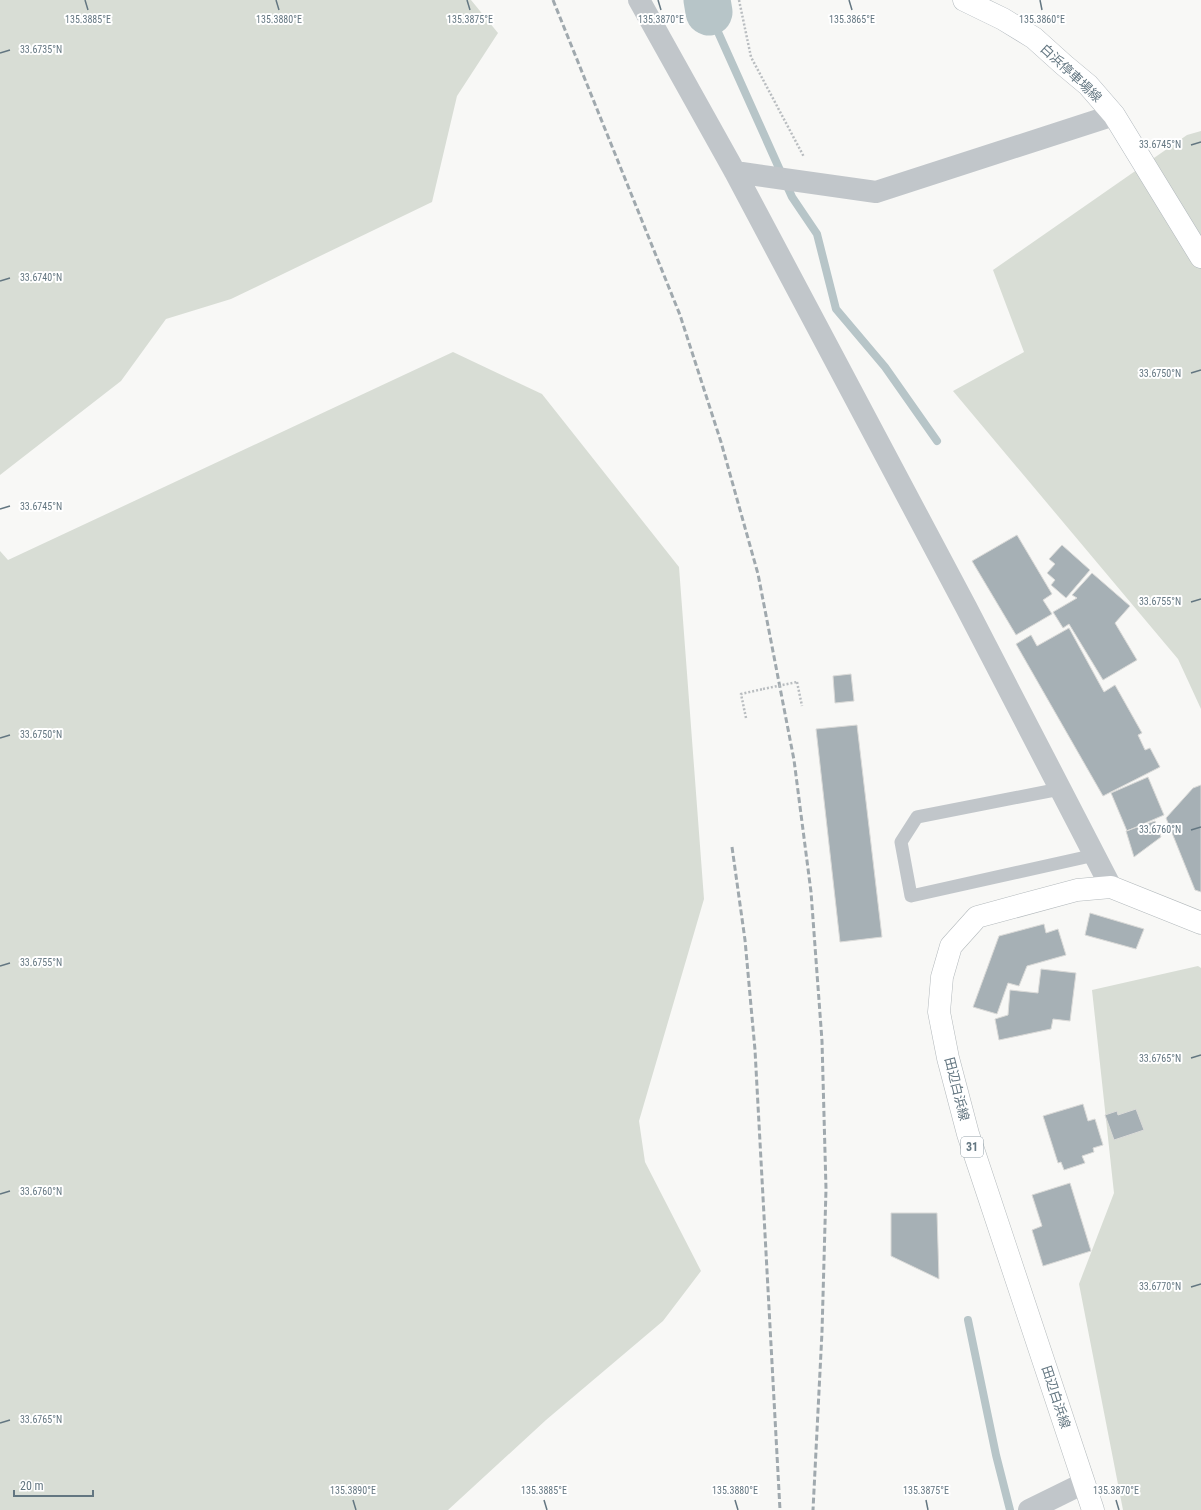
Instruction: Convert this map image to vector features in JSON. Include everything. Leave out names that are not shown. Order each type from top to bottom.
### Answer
[{"type":"main road","name":"白浜停車場線","points":[[964,0],[1003,19],[1034,38],[1088,85],[1114,115],[1201,257]]},
{"type":"main road","name":"田辺白浜線","points":[[1092,1510],[968,1134],[948,1058],[939,1012],[942,978],[951,946],[977,917],[1077,890],[1112,887],[1201,923]]},
{"type":"street","points":[[639,0],[735,172],[966,607],[1112,887]]},
{"type":"street","points":[[735,172],[876,192],[1114,115]]},
{"type":"street","points":[[1029,1510],[1084,1483]]},
{"type":"lane","points":[[1060,789],[917,816],[901,842],[911,896],[1095,855]]},
{"type":"path","points":[[739,0],[751,57],[814,183]]},
{"type":"path","points":[[746,718],[741,694],[763,689],[797,682],[802,706]]},
{"type":"shaded area","points":[[0,0],[471,0],[498,33],[457,96],[432,202],[231,299],[166,319],[121,381],[0,475]]},
{"type":"shaded area","points":[[1201,131],[1201,709],[1178,659],[953,391],[1024,352],[993,270],[1187,135]]},
{"type":"shaded area","points":[[453,352],[542,394],[679,567],[704,899],[639,1121],[645,1162],[701,1271],[663,1321],[546,1420],[448,1510],[0,1510],[0,551],[8,560]]},
{"type":"shaded area","points":[[1198,966],[1201,968],[1201,1510],[1123,1510],[1079,1284],[1114,1193],[1092,990]]},
{"type":"building","points":[[1017,535],[1052,594],[1043,600],[1052,614],[1016,635],[972,561]]},
{"type":"building","points":[[1062,545],[1090,570],[1066,598],[1051,585],[1055,580],[1047,573],[1055,564],[1049,559]]},
{"type":"building","points":[[1092,573],[1130,606],[1115,623],[1137,660],[1103,680],[1069,624],[1063,628],[1053,612],[1077,598],[1072,595]]},
{"type":"building","points":[[1069,628],[1104,692],[1115,685],[1142,733],[1138,735],[1145,750],[1150,748],[1160,767],[1103,796],[1016,644],[1031,635],[1037,646]]},
{"type":"building","points":[[851,674],[854,701],[835,703],[833,676]]},
{"type":"building","points":[[857,725],[882,937],[840,942],[816,729]]},
{"type":"building","points":[[1148,777],[1164,815],[1127,831],[1111,793]]},
{"type":"building","points":[[1201,785],[1201,892],[1195,890],[1166,818],[1193,788]]},
{"type":"building","points":[[1155,821],[1161,837],[1134,857],[1126,831]]},
{"type":"building","points":[[1090,913],[1144,929],[1136,949],[1085,935]]},
{"type":"building","points":[[1044,924],[1046,933],[1058,929],[1066,955],[1027,966],[1019,986],[1008,983],[997,1014],[973,1007],[999,936]]},
{"type":"building","points":[[1041,969],[1076,973],[1070,1021],[1053,1019],[1051,1029],[999,1040],[995,1019],[1008,1015],[1010,990],[1038,993]]},
{"type":"building","points":[[1083,1104],[1088,1121],[1095,1119],[1103,1145],[1093,1148],[1094,1152],[1082,1156],[1085,1163],[1064,1170],[1061,1162],[1058,1163],[1043,1116]]},
{"type":"building","points":[[1136,1109],[1144,1130],[1114,1140],[1105,1115],[1117,1111],[1118,1115]]},
{"type":"building","points":[[1070,1183],[1091,1251],[1043,1266],[1032,1230],[1042,1226],[1032,1195]]},
{"type":"building","points":[[891,1213],[937,1213],[939,1279],[891,1256]]},
{"type":"waterway","points":[[707,0],[709,12]]},
{"type":"waterway","points":[[709,12],[792,197],[817,234],[836,309],[885,367],[937,441]]},
{"type":"waterway","points":[[968,1320],[996,1455],[1010,1510]]},
{"type":"railway","points":[[553,0],[680,315],[721,442],[758,574],[794,760],[811,892],[822,1041],[826,1189],[822,1332],[813,1510]]},
{"type":"railway","points":[[732,847],[745,940],[755,1050],[780,1510]]}]
